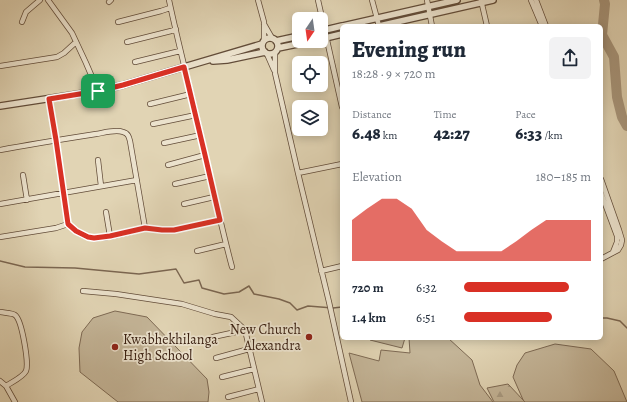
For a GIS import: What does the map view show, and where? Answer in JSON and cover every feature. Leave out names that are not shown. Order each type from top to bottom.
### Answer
[{"type":"street","points":[[22,22],[24,15],[28,10],[40,0]]},
{"type":"street","points":[[48,0],[68,26],[98,91]]},
{"type":"street","points":[[169,0],[214,197],[232,267]]},
{"type":"street","points":[[258,0],[264,22],[278,43],[275,73]]},
{"type":"street","points":[[318,0],[320,12]]},
{"type":"street","points":[[372,0],[378,24]]},
{"type":"street","points":[[427,0],[432,24]]},
{"type":"street","points":[[351,24],[457,0]]},
{"type":"street","points":[[388,24],[430,15],[482,1],[493,0]]},
{"type":"street","points":[[532,0],[541,24]]},
{"type":"street","points":[[536,0],[545,24]]},
{"type":"street","points":[[482,1],[487,24]]},
{"type":"street","points":[[118,22],[170,8]]},
{"type":"street","points":[[264,22],[262,48],[266,53],[275,73],[351,402]]},
{"type":"street","points":[[328,29],[340,26]]},
{"type":"street","points":[[127,42],[176,29]]},
{"type":"street","points":[[328,37],[340,34]]},
{"type":"street","points":[[0,106],[98,91],[205,62],[263,42],[268,38],[274,39],[292,37]]},
{"type":"street","points":[[0,66],[57,57],[76,42]]},
{"type":"street","points":[[205,62],[227,60],[266,53],[271,54],[292,47]]},
{"type":"street","points":[[327,48],[340,85]]},
{"type":"street","points":[[136,62],[180,51]]},
{"type":"street","points":[[150,104],[191,94]]},
{"type":"street","points":[[49,99],[68,224],[73,229],[88,237],[94,238],[145,228],[174,230],[220,220]]},
{"type":"street","points":[[153,124],[196,115]]},
{"type":"street","points":[[0,150],[111,132],[125,132],[129,136],[145,228]]},
{"type":"street","points":[[164,143],[201,135]]},
{"type":"street","points":[[168,165],[205,155]]},
{"type":"street","points":[[98,160],[101,186]]},
{"type":"street","points":[[298,173],[340,164]]},
{"type":"street","points":[[23,175],[27,200]]},
{"type":"street","points":[[175,184],[210,176]]},
{"type":"street","points":[[0,204],[137,180]]},
{"type":"street","points":[[603,185],[621,238],[620,248],[603,258]]},
{"type":"street","points":[[184,204],[214,197]]},
{"type":"street","points":[[603,204],[616,236],[617,242],[614,252]]},
{"type":"street","points":[[106,212],[110,236]]},
{"type":"street","points":[[0,237],[56,228],[68,224]]},
{"type":"street","points":[[197,251],[226,244]]},
{"type":"street","points":[[321,271],[340,266]]},
{"type":"street","points":[[82,291],[116,294],[182,304],[214,314],[231,317],[245,330],[262,402]]},
{"type":"street","points":[[0,312],[14,314],[18,318],[21,325],[26,360],[26,370],[24,373],[6,386]]},
{"type":"street","points":[[213,337],[245,330]]},
{"type":"street","points":[[216,358],[249,349]]},
{"type":"street","points":[[222,377],[254,369]]},
{"type":"street","points":[[0,381],[6,386],[15,402]]},
{"type":"street","points":[[228,397],[259,389]]},
{"type":"green space","name":"Kwabhekhilanga High School","points":[[115,311],[147,317],[207,379],[209,392],[208,402],[118,402],[80,372],[79,348],[82,332],[93,318]]},
{"type":"green space","points":[[370,340],[404,340],[402,348]]},
{"type":"green space","points":[[409,340],[450,340],[472,360],[480,385],[493,402],[362,402],[349,353],[379,361],[381,350],[410,353]]},
{"type":"green space","points":[[555,344],[591,349],[614,371],[627,402],[524,402],[513,377],[517,365],[525,353]]},
{"type":"green space","points":[[508,384],[525,402],[494,402],[487,388]]},
{"type":"waterway","points":[[603,25],[604,0]]},
{"type":"waterway","points":[[603,37],[614,57],[617,97],[622,117],[627,126]]},
{"type":"waterway","points":[[0,261],[25,267],[75,268],[139,274],[176,269],[184,283],[199,280],[202,288],[224,294],[239,292],[249,286],[254,294],[279,299],[290,303],[297,310],[308,306],[340,307]]},
{"type":"waterway","points":[[603,318],[620,321],[627,328]]},
{"type":"place","name":"New Church Alexandra","points":[[309,337]]},
{"type":"place","name":"Kwabhekhilanga High School","points":[[115,347]]},
{"type":"route","points":[[184,67],[220,220],[174,230],[145,228],[134,232],[94,238],[88,237],[71,228],[68,224],[49,99],[98,91],[184,67]]}]
